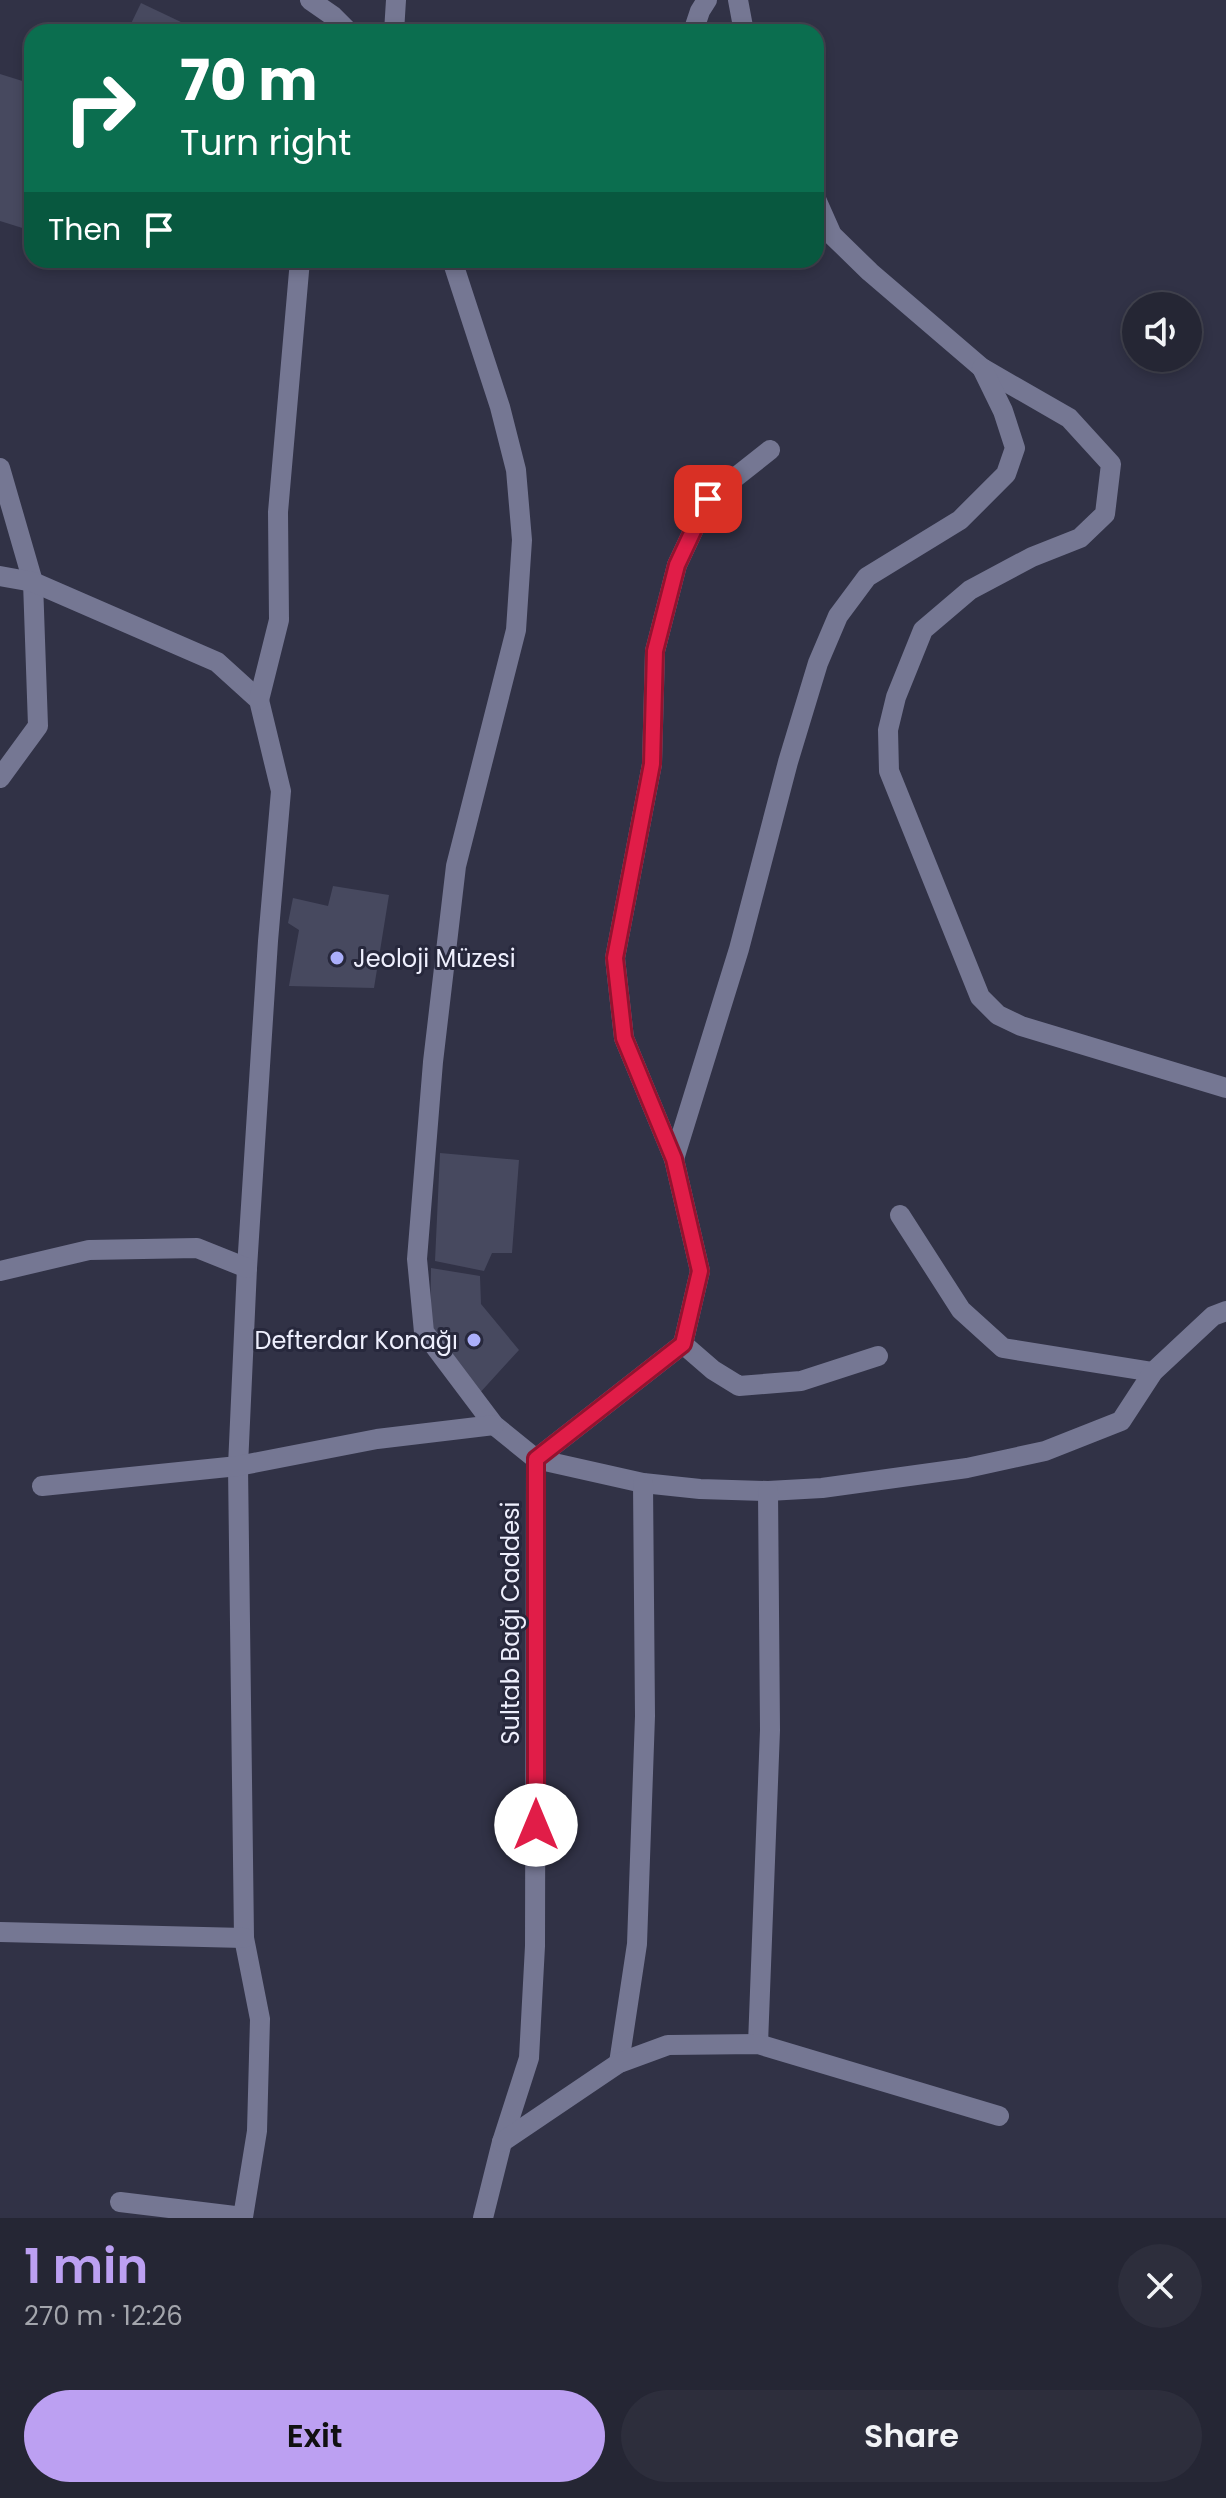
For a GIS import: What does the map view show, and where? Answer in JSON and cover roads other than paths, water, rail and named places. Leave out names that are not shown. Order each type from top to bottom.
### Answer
[{"type":"street","points":[[310,0],[332,24]]},
{"type":"street","points":[[394,24],[396,0]]},
{"type":"street","points":[[696,24],[707,0]]},
{"type":"street","points":[[738,0],[742,24]]},
{"type":"street","points":[[824,217],[832,235],[870,272],[982,368],[1069,418],[1111,464],[1105,514],[1080,538],[1032,557],[970,590],[923,630],[896,697],[888,730],[889,771],[980,997],[998,1015],[1021,1026],[1226,1088]]},
{"type":"street","points":[[120,2202],[243,2217],[257,2131],[260,2019],[244,1938],[238,1466],[247,1268],[281,791],[259,700],[279,620],[278,512],[299,268]]},
{"type":"street","points":[[455,268],[500,407],[516,470],[522,540],[516,630],[456,866],[433,1062],[417,1259],[424,1332],[494,1425],[536,1459],[643,1483],[768,1491],[822,1488],[967,1468],[1045,1451],[1121,1421],[1153,1372],[1213,1316],[1226,1311]]},
{"type":"street","points":[[674,1159],[739,949],[788,762],[818,663],[838,616],[867,577],[960,520],[1006,474],[1015,448],[1003,411],[982,368]]},
{"type":"street","points":[[536,1459],[683,1344],[700,1271],[674,1159],[624,1038],[615,958],[652,764],[655,651],[677,565],[708,499],[770,450]]},
{"type":"street","points":[[0,468],[33,582],[38,726],[0,778]]},
{"type":"street","points":[[0,576],[33,582],[217,662],[259,700]]},
{"type":"street","points":[[900,1215],[961,1310],[1003,1348],[1153,1372]]},
{"type":"street","points":[[0,1271],[89,1250],[197,1248],[247,1268]]},
{"type":"street","points":[[683,1344],[713,1370],[739,1386],[801,1381],[878,1356]]},
{"type":"street","points":[[42,1486],[238,1466],[377,1439],[494,1425]]},
{"type":"street","name":"Sultab Bağı Caddesi","points":[[483,2218],[502,2142],[529,2058],[535,1960],[536,1459]]},
{"type":"street","points":[[619,2063],[637,1944],[645,1716],[643,1483]]},
{"type":"street","points":[[758,2044],[770,1730],[768,1491]]},
{"type":"street","points":[[0,1932],[244,1938]]},
{"type":"street","points":[[502,2142],[619,2063],[668,2045],[758,2044],[999,2116]]},
{"type":"place","name":"Jeoloji Müzesi","points":[[337,958]]},
{"type":"place","name":"Defterdar Konağı","points":[[474,1340]]}]
